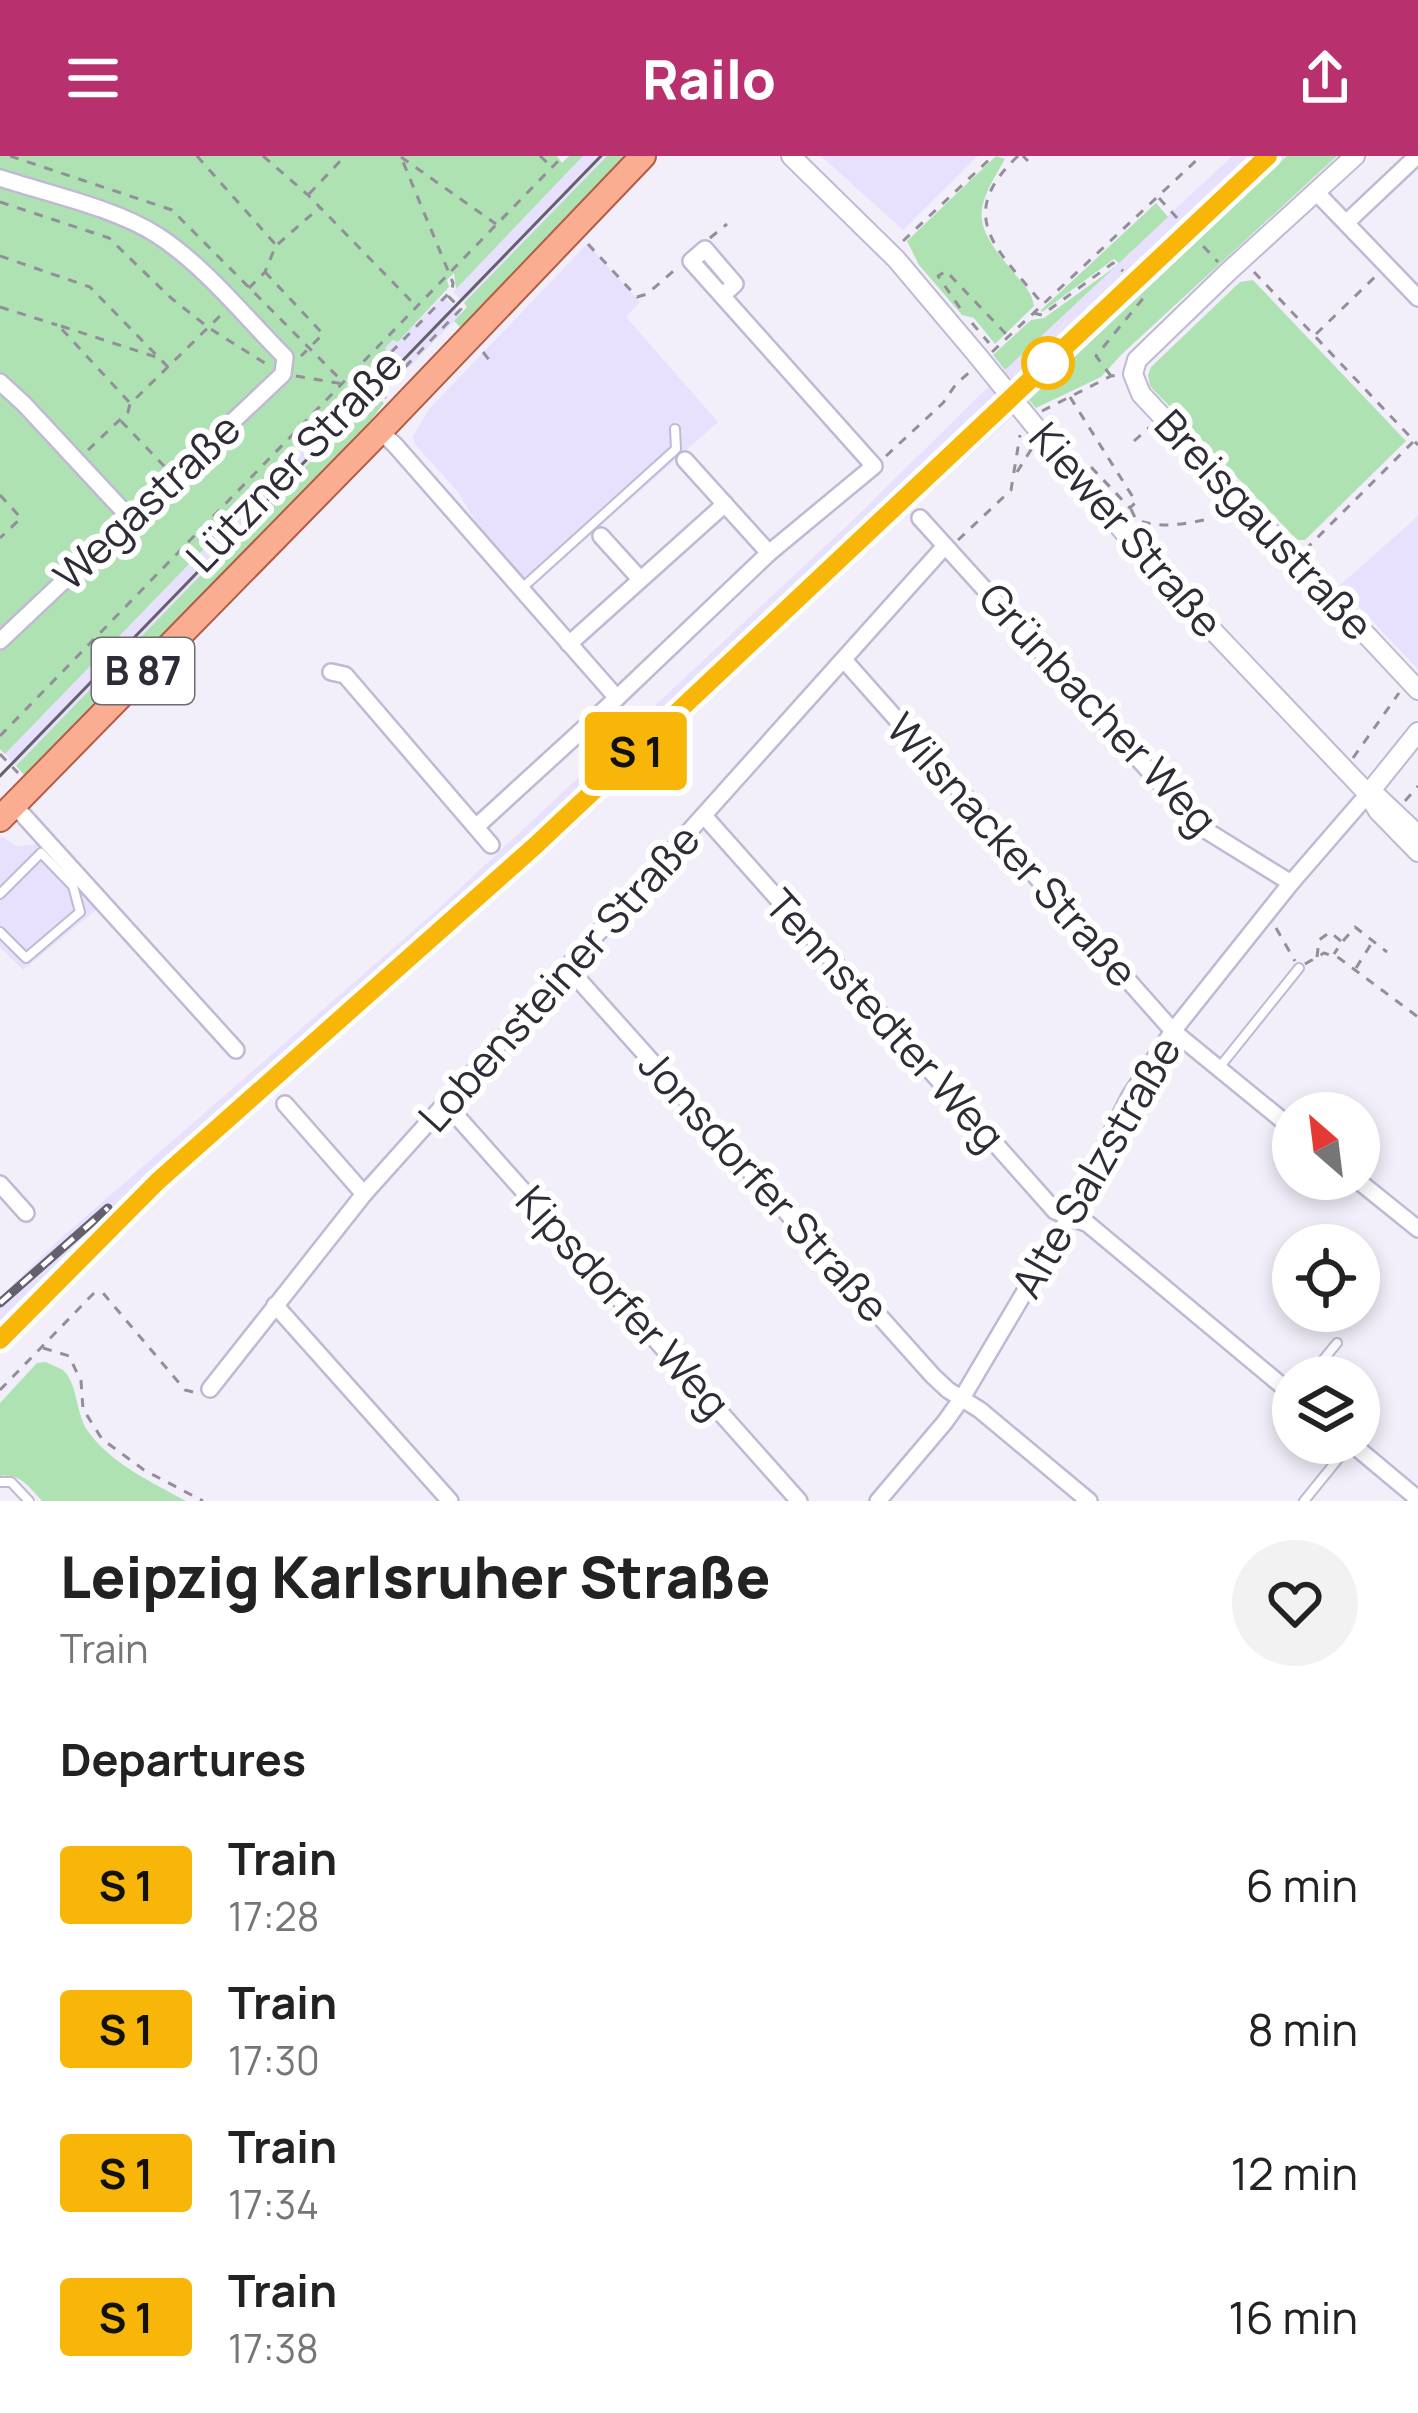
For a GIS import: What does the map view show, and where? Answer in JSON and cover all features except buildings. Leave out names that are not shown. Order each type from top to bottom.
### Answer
[{"type":"main road","name":"Lützner Straße","points":[[10,806],[380,431],[389,402],[643,156]]},
{"type":"street","name":"Kiewer Straße","points":[[791,156],[896,259],[983,355],[1033,431],[1418,852]]},
{"type":"street","name":"Breisgaustraße","points":[[1354,156],[1137,360],[1133,374],[1141,394],[1413,685]]},
{"type":"street","points":[[1346,223],[1417,156]]},
{"type":"street","points":[[0,178],[128,220],[159,236],[232,304],[284,366]]},
{"type":"street","points":[[1316,192],[1418,298]]},
{"type":"street","points":[[477,826],[769,554],[874,466],[722,296],[691,261],[705,250],[735,284],[722,296]]},
{"type":"street","name":"Wegastraße","points":[[0,641],[284,366]]},
{"type":"street","points":[[0,382],[130,518]]},
{"type":"street","points":[[380,431],[617,698]]},
{"type":"street","points":[[686,460],[769,554]]},
{"type":"street","points":[[569,644],[725,504]]},
{"type":"street","name":"Grünbacher Weg","points":[[920,518],[1199,826],[1291,883]]},
{"type":"street","points":[[601,536],[640,579]]},
{"type":"street","name":"Lobensteiner Straße","points":[[210,1389],[364,1194],[947,548]]},
{"type":"street","name":"Wilsnacker Straße","points":[[844,660],[1173,1031],[1272,1112]]},
{"type":"street","points":[[331,672],[345,675],[491,845]]},
{"type":"street","name":"Alte Salzstraße","points":[[878,1501],[962,1398],[1070,1217],[1130,1096],[1173,1031],[1418,732]]},
{"type":"street","name":"Kiewer Straße","points":[[1368,794],[1377,796],[1418,835]]},
{"type":"street","points":[[10,806],[236,1050]]},
{"type":"street","name":"Tennstedter Weg","points":[[705,817],[1055,1211],[1088,1224],[1272,1377]]},
{"type":"street","name":"Jonsdorfer Straße","points":[[569,968],[933,1376],[1089,1501]]},
{"type":"street","points":[[285,1104],[364,1194]]},
{"type":"street","name":"Kipsdorfer Weg","points":[[446,1104],[800,1501]]},
{"type":"street","points":[[0,1184],[26,1213]]},
{"type":"street","points":[[1380,1198],[1418,1227]]},
{"type":"street","points":[[275,1305],[450,1501]]},
{"type":"street","points":[[1376,1464],[1418,1499]]},
{"type":"lane","points":[[520,590],[676,449],[675,429]]},
{"type":"lane","points":[[0,894],[46,849],[73,886],[80,912],[26,958],[0,932]]},
{"type":"lane","points":[[1218,1069],[1299,968]]},
{"type":"lane","points":[[1326,1356],[1337,1343]]},
{"type":"lane","points":[[1304,1501],[1334,1464]]},
{"type":"lane","points":[[0,1482],[11,1482],[29,1501]]},
{"type":"path","points":[[197,156],[276,245]]},
{"type":"path","points":[[263,156],[418,307]]},
{"type":"path","points":[[308,195],[345,156]]},
{"type":"path","points":[[540,156],[552,167]]},
{"type":"path","points":[[0,736],[563,156]]},
{"type":"path","points":[[901,242],[993,156]]},
{"type":"path","points":[[874,466],[943,403],[983,355],[1201,156]]},
{"type":"path","points":[[400,157],[498,226]]},
{"type":"path","points":[[400,157],[449,273]]},
{"type":"path","points":[[1023,158],[989,192],[985,221],[999,250],[1042,303]]},
{"type":"path","points":[[1157,196],[1178,219]]},
{"type":"path","points":[[76,461],[266,272],[276,245],[320,207]]},
{"type":"path","points":[[705,250],[706,242],[727,224]]},
{"type":"path","points":[[1191,233],[1207,250]]},
{"type":"path","points":[[587,242],[637,297],[647,294],[683,262],[691,261]]},
{"type":"path","points":[[0,256],[90,287],[168,367]]},
{"type":"path","points":[[1241,260],[1416,443],[1295,560]]},
{"type":"path","points":[[1033,313],[1042,315],[1113,263],[1123,271]]},
{"type":"path","points":[[1315,335],[1386,265]]},
{"type":"path","points":[[964,315],[938,276],[946,271],[1008,336]]},
{"type":"path","points":[[266,272],[323,334],[284,366]]},
{"type":"path","points":[[1112,376],[1096,356],[1145,296],[1136,285]]},
{"type":"path","points":[[366,379],[389,402],[461,309],[447,295]]},
{"type":"path","points":[[0,307],[159,358]]},
{"type":"path","points":[[58,325],[130,404]]},
{"type":"path","points":[[978,330],[983,355]]},
{"type":"path","points":[[482,350],[494,366]]},
{"type":"path","points":[[947,548],[1007,496],[1033,431],[1070,397],[1123,374]]},
{"type":"path","points":[[1070,397],[1136,502],[1130,508]]},
{"type":"path","points":[[1134,441],[1162,416]]},
{"type":"path","points":[[120,419],[174,476]]},
{"type":"path","points":[[1015,472],[1021,468],[1033,431]]},
{"type":"path","points":[[1089,465],[1136,520],[1154,526],[1209,519]]},
{"type":"path","points":[[0,495],[22,518],[0,538]]},
{"type":"path","points":[[1345,770],[1413,685]]},
{"type":"path","points":[[0,754],[10,806]]},
{"type":"path","points":[[1396,812],[1418,786]]},
{"type":"path","points":[[1268,914],[1299,968],[1324,953],[1333,956],[1418,1017]]},
{"type":"path","points":[[1333,956],[1355,927],[1387,952]]},
{"type":"path","points":[[1317,957],[1318,940],[1330,932],[1342,942]]},
{"type":"path","points":[[1355,970],[1373,941]]},
{"type":"path","points":[[0,1390],[93,1294],[103,1293],[185,1390],[198,1394],[210,1389]]},
{"type":"path","points":[[41,1348],[69,1356],[81,1381],[83,1409],[102,1439],[144,1470],[203,1501]]},
{"type":"shaded area","points":[[583,156],[607,156],[464,303],[453,292]]},
{"type":"shaded area","points":[[821,156],[978,156],[903,230]]},
{"type":"shaded area","points":[[1232,156],[1287,156],[531,862],[138,1214],[0,1352],[0,1297],[60,1239],[438,909]]},
{"type":"shaded area","points":[[587,244],[640,302],[626,317],[718,422],[532,587],[482,532],[458,492],[414,443],[413,436],[429,409]]},
{"type":"shaded area","points":[[443,296],[461,314],[385,392],[367,374],[388,353],[385,349],[394,339],[398,342]]},
{"type":"shaded area","points":[[364,385],[375,395],[16,766],[5,754]]},
{"type":"shaded area","points":[[1418,516],[1418,669],[1339,586]]},
{"type":"shaded area","points":[[0,835],[16,846],[39,844],[97,909],[23,970],[0,947]]},
{"type":"green space","points":[[0,156],[557,156],[562,163],[569,156],[583,156],[456,289],[454,273],[447,280],[449,287],[398,342],[393,340],[385,348],[388,352],[362,379],[354,378],[346,386],[361,387],[5,754],[0,749]]},
{"type":"green space","points":[[607,156],[625,156],[460,327],[454,321],[467,307],[464,303]]},
{"type":"green space","points":[[996,156],[1005,159],[983,206],[984,229],[1027,288],[1034,306],[995,344],[974,318],[962,315],[919,265],[907,241]]},
{"type":"green space","points":[[1287,156],[1337,156],[1101,377],[1036,408],[1029,400]]},
{"type":"green space","points":[[1156,203],[1168,217],[1119,263],[1114,259],[1042,312],[1041,310]]},
{"type":"green space","points":[[1115,267],[1005,370],[993,355],[1031,320],[1044,318]]},
{"type":"green space","points":[[1253,280],[1406,441],[1305,540],[1297,540],[1150,386],[1151,367],[1240,282]]},
{"type":"green space","points":[[375,395],[384,403],[356,440],[27,778],[16,766]]},
{"type":"green space","points":[[46,1362],[68,1375],[83,1423],[97,1442],[133,1471],[186,1501],[42,1501],[19,1479],[0,1476],[0,1403],[37,1363]]},
{"type":"tram line","points":[[0,776],[601,156]]},
{"type":"railway","points":[[1021,389],[1268,156]]},
{"type":"railway","points":[[0,1340],[158,1181],[535,845],[1003,405]]},
{"type":"railway","points":[[0,1303],[108,1208]]},
{"type":"train","points":[[0,1340],[158,1181],[536,845],[1268,156]]}]
